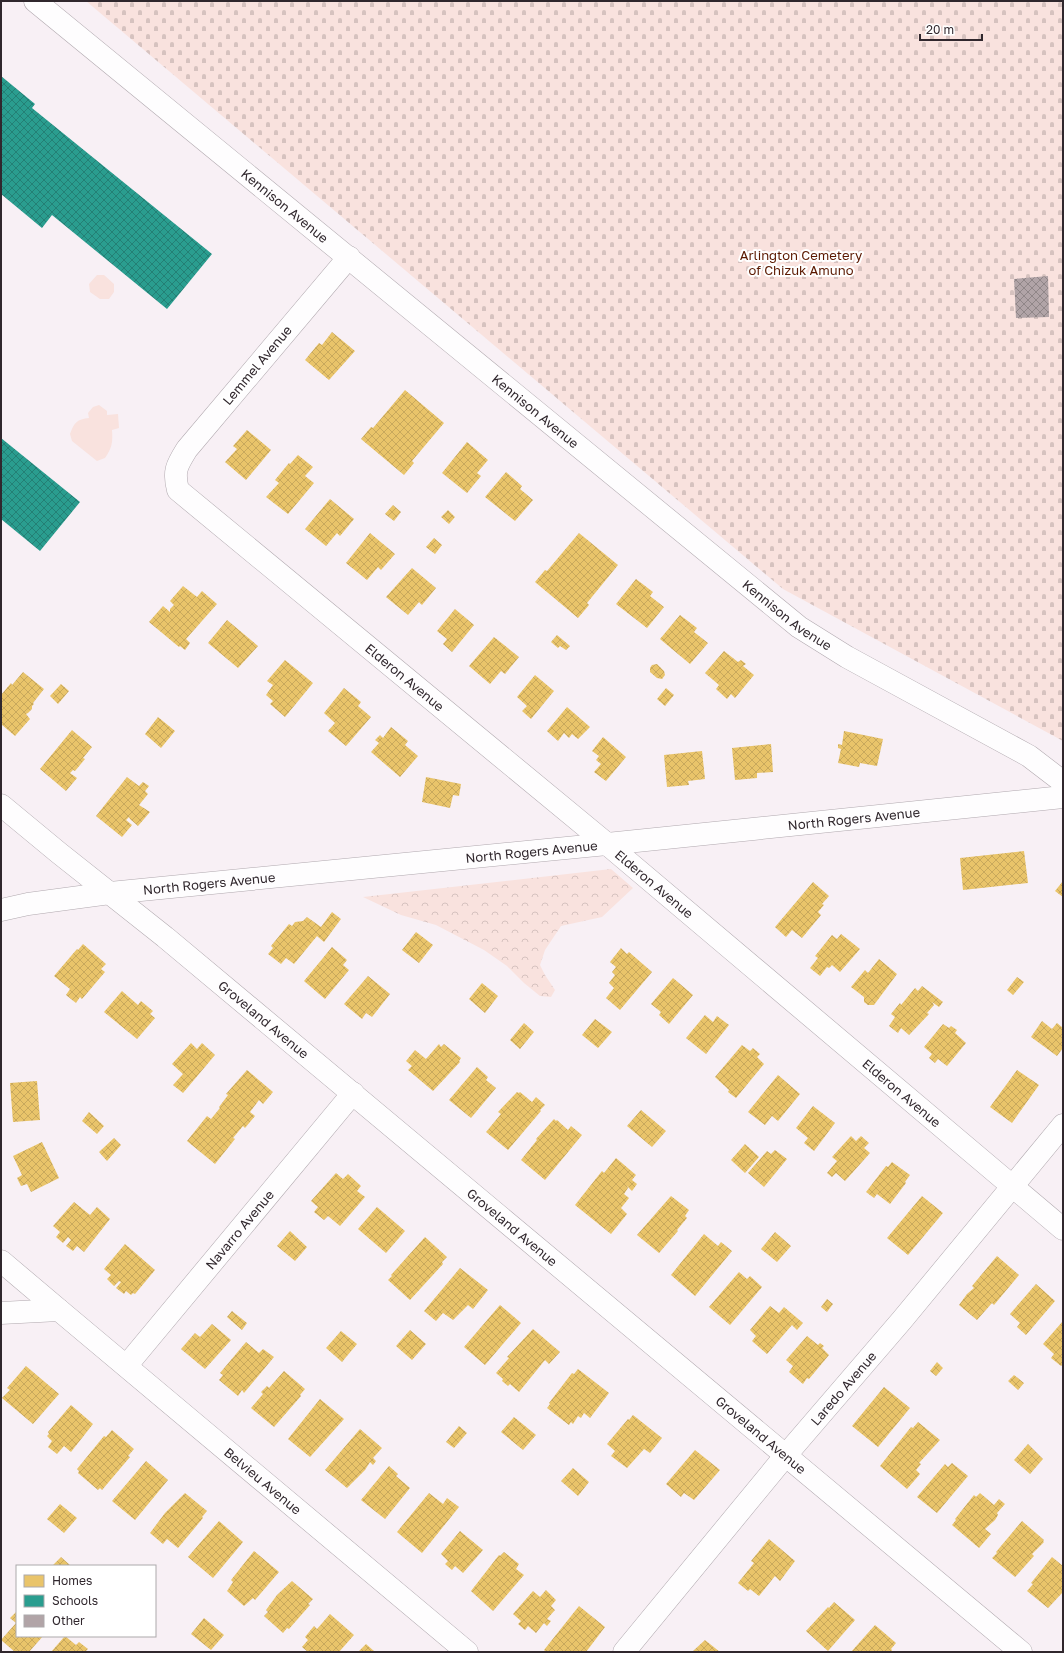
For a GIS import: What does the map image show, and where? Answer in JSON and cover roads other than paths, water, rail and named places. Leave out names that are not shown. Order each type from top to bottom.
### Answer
[{"type":"street","name":"Kennison Avenue","points":[[35,1],[799,626],[847,657],[1029,756],[1063,782]]},
{"type":"street","name":"Lemmel Avenue","points":[[175,478],[179,463],[187,449],[348,257]]},
{"type":"street","name":"Elderon Avenue","points":[[175,478],[178,490],[190,501],[607,844],[1063,1230]]},
{"type":"street","name":"North Rogers Avenue","points":[[1,910],[28,904],[110,893],[1063,797]]},
{"type":"street","name":"Groveland Avenue","points":[[1,804],[165,937],[353,1093],[1021,1652]]},
{"type":"street","name":"Navarro Avenue","points":[[127,1365],[353,1093]]},
{"type":"street","name":"Laredo Avenue","points":[[624,1652],[786,1455],[897,1325],[1063,1125]]},
{"type":"street","name":"Belvieu Avenue","points":[[1,1261],[127,1365],[467,1652]]},
{"type":"street","points":[[1,1313],[59,1310]]},
{"type":"park label","name":"Arlington Cemetery of Chizuk Amuno","points":[[801,262]]}]
